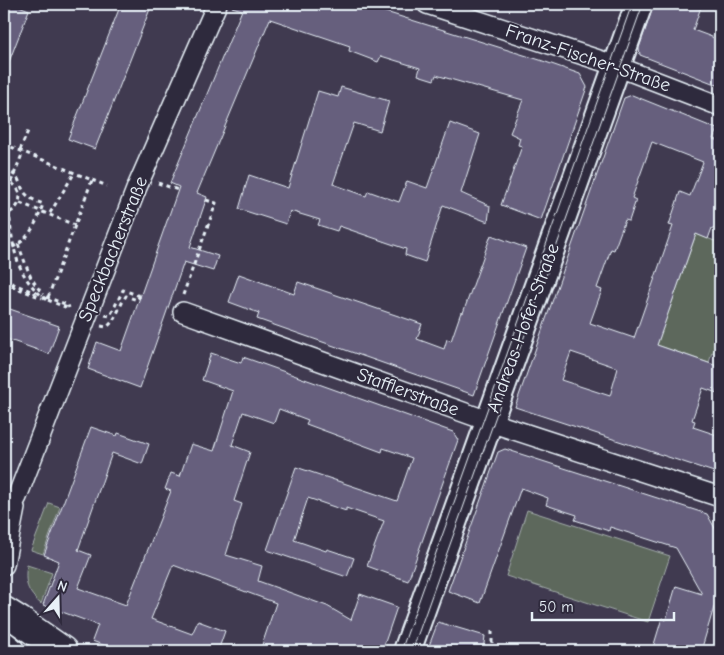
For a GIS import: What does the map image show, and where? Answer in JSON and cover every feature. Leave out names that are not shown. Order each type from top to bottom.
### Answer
[{"type":"main road","points":[[4,611],[63,651]]},
{"type":"main road","points":[[4,646],[10,651]]},
{"type":"street","name":"Speckbacherstraße","points":[[4,521],[17,497],[137,187],[217,4]]},
{"type":"street","name":"Franz-Fischer-Straße","points":[[427,4],[616,66],[720,106]]},
{"type":"street","name":"Andreas-Hofer-Straße","points":[[407,651],[639,4]]},
{"type":"street","name":"Stafflerstraße","points":[[183,312],[490,421],[720,496]]},
{"type":"street","name":"Speckbacherstraße","points":[[4,565],[17,497]]},
{"type":"path","points":[[11,182],[28,131]]},
{"type":"path","points":[[4,144],[107,186]]},
{"type":"path","points":[[4,172],[18,177],[26,195],[43,204],[34,227],[13,248],[4,249]]},
{"type":"path","points":[[50,214],[75,172]]},
{"type":"path","points":[[47,300],[92,180]]},
{"type":"path","points":[[4,181],[11,182],[18,188],[20,193],[20,203],[14,211],[4,214]]},
{"type":"path","points":[[185,289],[216,203],[206,200]]},
{"type":"path","points":[[20,203],[75,224]]},
{"type":"path","points":[[9,213],[13,248],[22,272],[29,284],[47,300]]},
{"type":"path","points":[[18,244],[31,278],[47,300]]},
{"type":"path","points":[[4,283],[70,308],[110,316],[123,290],[140,296]]},
{"type":"path","points":[[492,631],[492,651]]},
{"type":"green space","points":[[696,234],[720,243],[720,355],[712,352],[709,363],[657,345]]},
{"type":"green space","points":[[49,503],[60,507],[43,554],[31,550]]},
{"type":"green space","points":[[527,510],[670,556],[648,622],[506,576]]},
{"type":"green space","points":[[27,565],[52,573],[41,604],[32,595],[26,582]]},
{"type":"building","points":[[4,4],[14,4],[29,10],[5,72]]},
{"type":"building","points":[[121,4],[152,4],[95,149],[68,139]]},
{"type":"building","points":[[233,4],[360,4],[580,74],[587,87],[541,220],[501,205],[522,146],[518,145],[520,138],[510,133],[523,100],[436,75],[434,80],[418,75],[420,68],[381,56],[378,62],[349,51],[350,46],[270,19],[197,193],[207,197],[190,247],[218,256],[213,271],[184,262],[140,388],[88,369],[97,342],[121,351],[179,187],[170,183],[242,10],[232,7]]},
{"type":"building","points":[[654,4],[702,4],[693,30],[720,40],[720,86],[640,55],[639,48]]},
{"type":"building","points":[[341,87],[389,101],[380,131],[354,123],[333,184],[366,196],[368,191],[399,202],[407,181],[427,188],[450,123],[480,134],[461,193],[490,206],[488,222],[443,205],[425,262],[405,255],[406,249],[339,226],[337,231],[318,225],[320,220],[290,211],[286,224],[239,209],[249,175],[288,188],[318,91],[338,97]]},
{"type":"building","points":[[632,95],[717,129],[713,139],[720,141],[720,231],[712,228],[708,239],[696,234],[657,345],[720,367],[720,384],[717,393],[703,388],[692,420],[695,421],[693,427],[720,436],[720,474],[515,407],[624,98]],"holes":[[[652,142],[703,162],[690,196],[680,192],[669,225],[673,226],[634,338],[590,323],[602,290],[597,288],[611,249],[614,250],[625,220],[629,221],[636,200],[632,198]],[[571,352],[618,368],[610,396],[561,380]]]},
{"type":"building","points":[[491,235],[526,248],[474,395],[257,319],[259,313],[229,302],[239,274],[294,294],[298,282],[422,324],[417,339],[444,349],[447,339],[451,341],[461,312],[463,313]]},
{"type":"building","points":[[4,307],[59,326],[49,354],[4,338]]},
{"type":"building","points":[[211,353],[241,363],[243,357],[453,432],[458,440],[408,581],[367,566],[384,521],[308,498],[294,540],[354,558],[347,577],[267,550],[296,467],[397,501],[412,458],[383,448],[382,452],[306,424],[308,420],[279,409],[274,423],[243,412],[232,445],[250,452],[234,501],[242,504],[226,555],[262,566],[258,581],[327,606],[351,620],[360,594],[397,607],[382,651],[260,651],[276,603],[173,565],[151,619],[192,634],[198,621],[225,631],[218,651],[120,651],[92,641],[98,625],[43,605],[59,561],[44,555],[91,427],[117,436],[118,433],[149,444],[142,464],[112,453],[78,550],[91,555],[78,588],[126,605],[171,491],[165,489],[171,473],[180,476],[191,444],[214,451],[233,391],[202,380]]},
{"type":"building","points":[[505,449],[707,514],[720,537],[720,587],[701,651],[652,651],[662,618],[666,620],[676,586],[702,594],[676,548],[610,527],[609,531],[575,520],[577,515],[546,505],[548,498],[521,488],[480,603],[448,591],[498,452]]},
{"type":"building","points":[[438,622],[485,636],[483,651],[427,651]]},
{"type":"tram line","points":[[401,651],[632,4]]},
{"type":"tram line","points":[[412,651],[643,4]]}]
